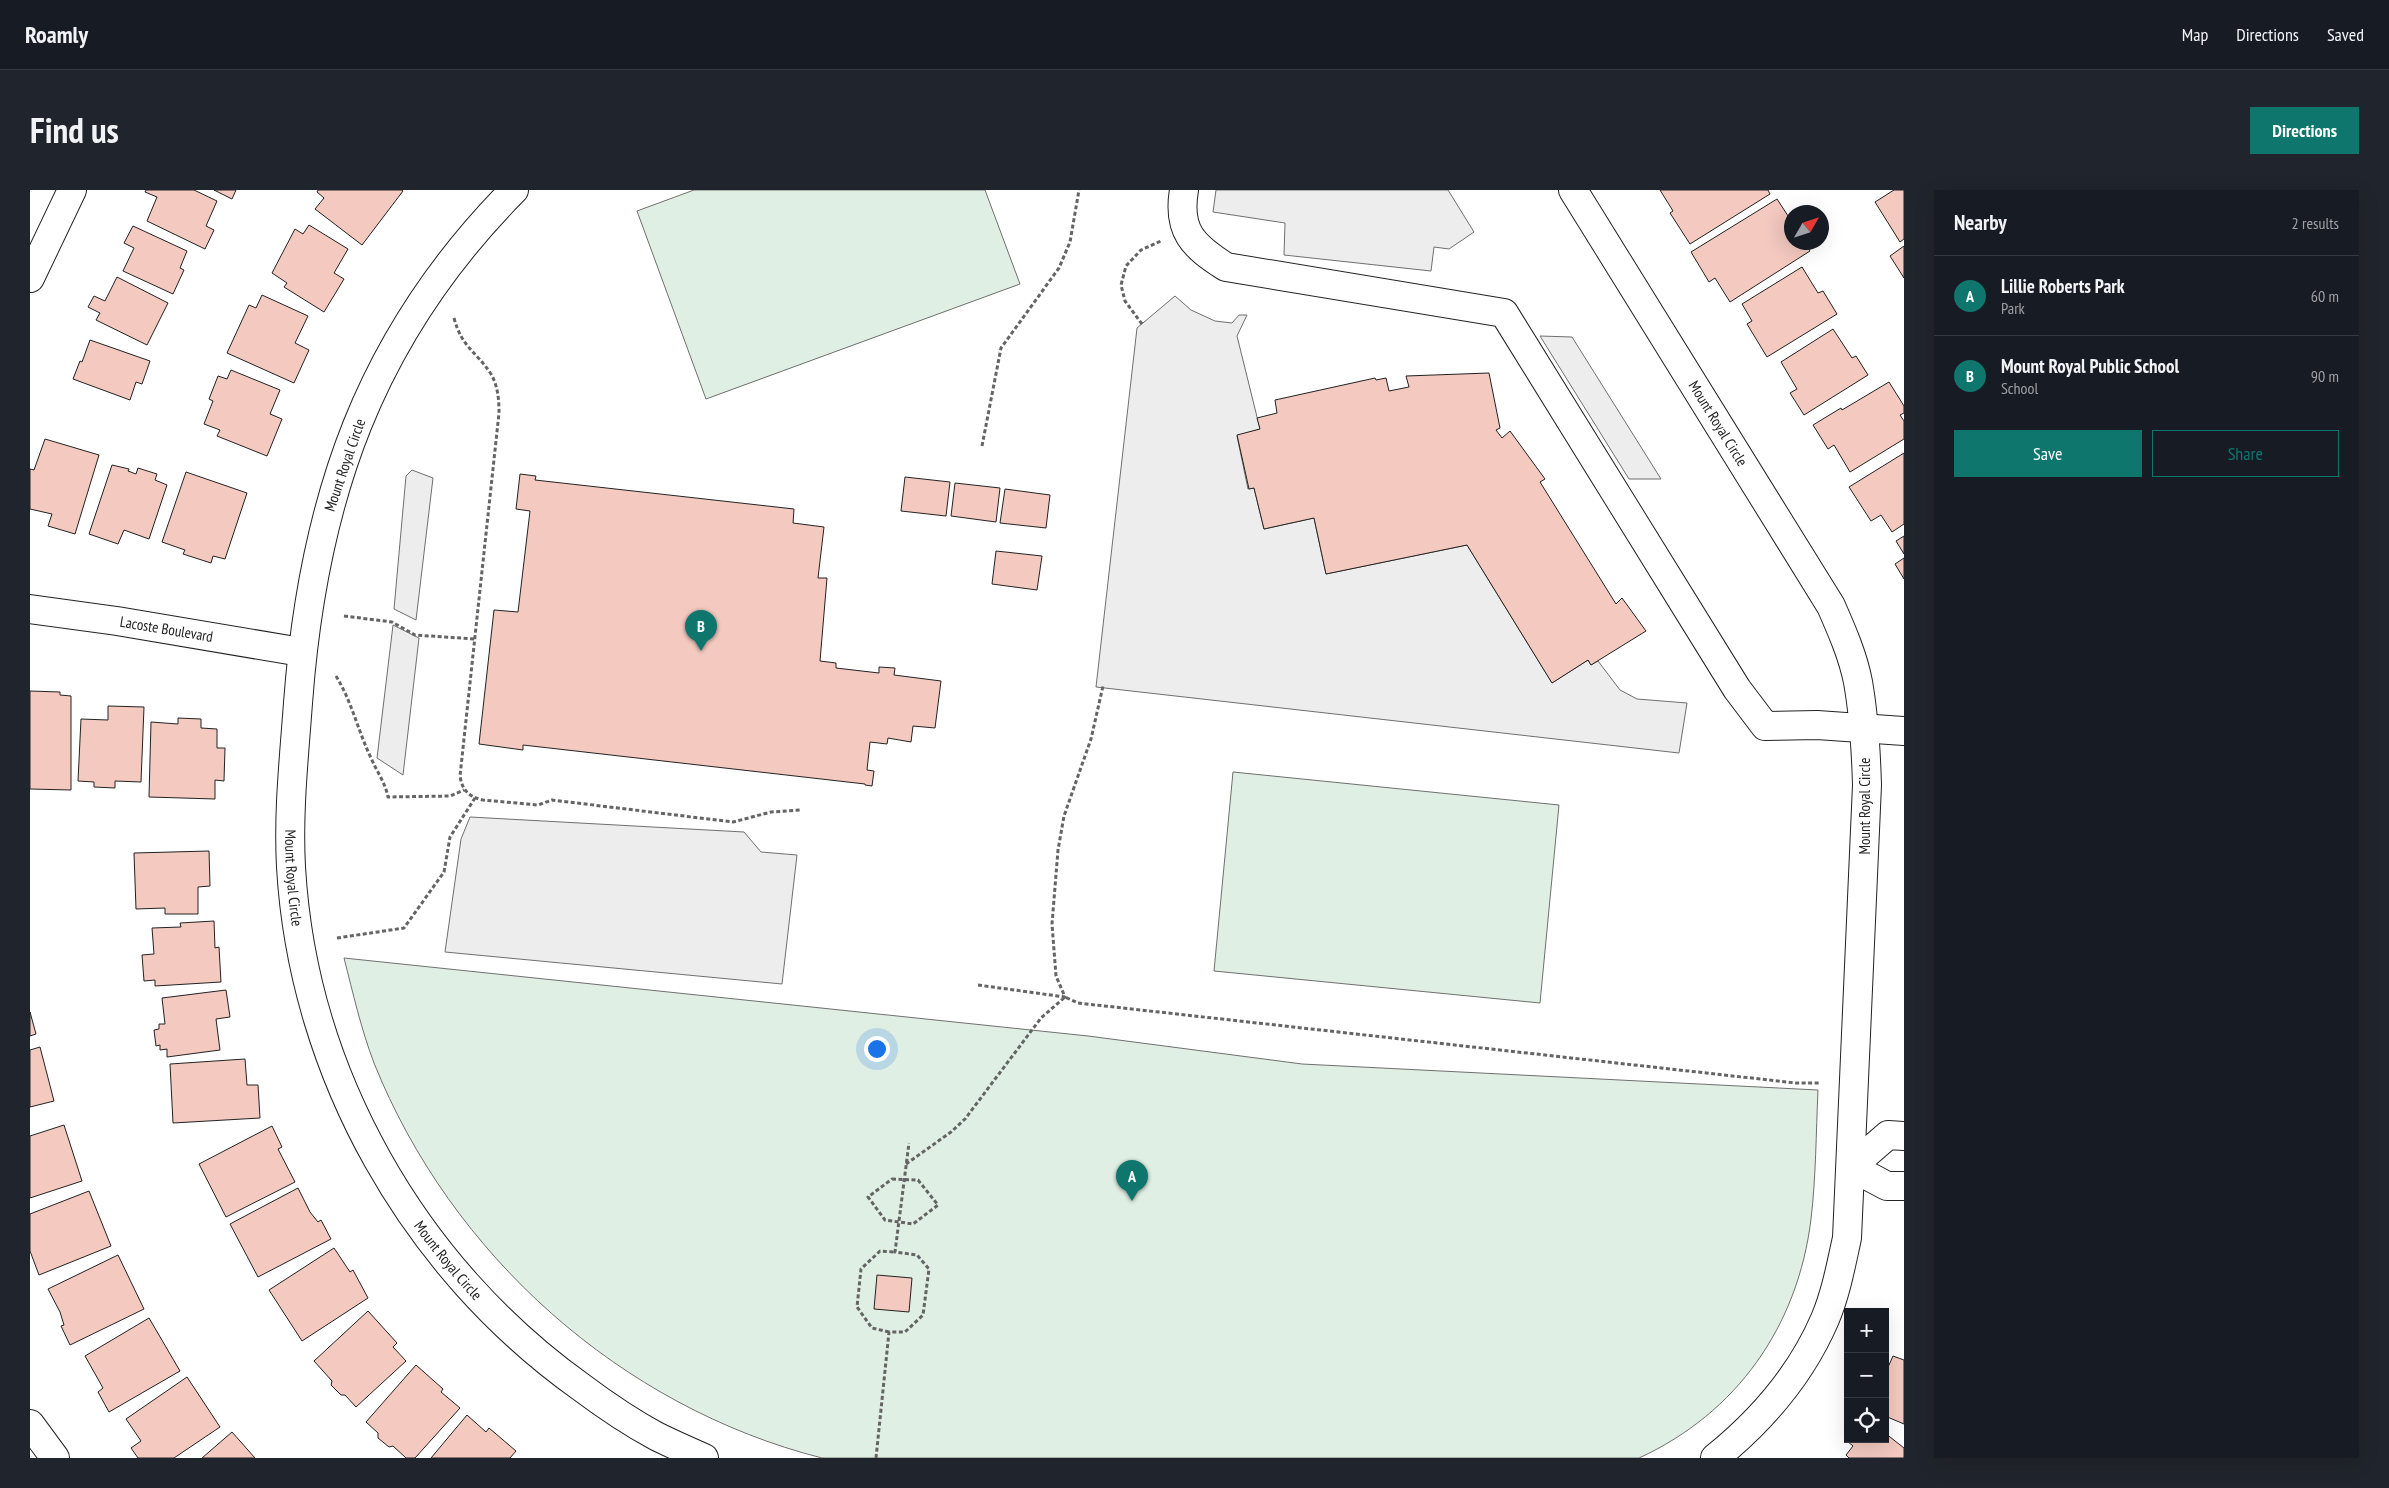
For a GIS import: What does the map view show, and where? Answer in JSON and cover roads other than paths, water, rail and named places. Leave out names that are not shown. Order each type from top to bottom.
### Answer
[{"type":"street","points":[[30,278],[72,190]]},
{"type":"street","name":"Mount Royal Circle","points":[[514,190],[445,268],[402,333],[371,389],[337,477],[315,563],[301,652],[290,790],[291,868],[298,929],[319,1020],[340,1083],[371,1149],[401,1201],[432,1244],[501,1321],[556,1369],[609,1407],[656,1436],[704,1458]]},
{"type":"street","points":[[1184,190],[1184,225],[1186,229],[1201,251],[1226,267],[1504,312],[1737,689],[1765,726],[1817,725],[1864,730],[1904,731]]},
{"type":"street","name":"Mount Royal Circle","points":[[1573,190],[1824,593],[1851,656],[1858,682],[1864,730],[1867,786],[1847,1238],[1837,1283],[1825,1318],[1789,1381],[1762,1417],[1714,1458]]},
{"type":"street","name":"Lacoste Boulevard","points":[[30,609],[117,621],[301,652]]},
{"type":"street","points":[[1904,1136],[1888,1135],[1851,1167],[1887,1186],[1904,1186]]},
{"type":"street","points":[[30,1424],[55,1458]]},
{"type":"place","name":"Mount Royal Public School","points":[[701,651]]},
{"type":"place","name":"Lillie Roberts Park","points":[[1132,1201]]}]
